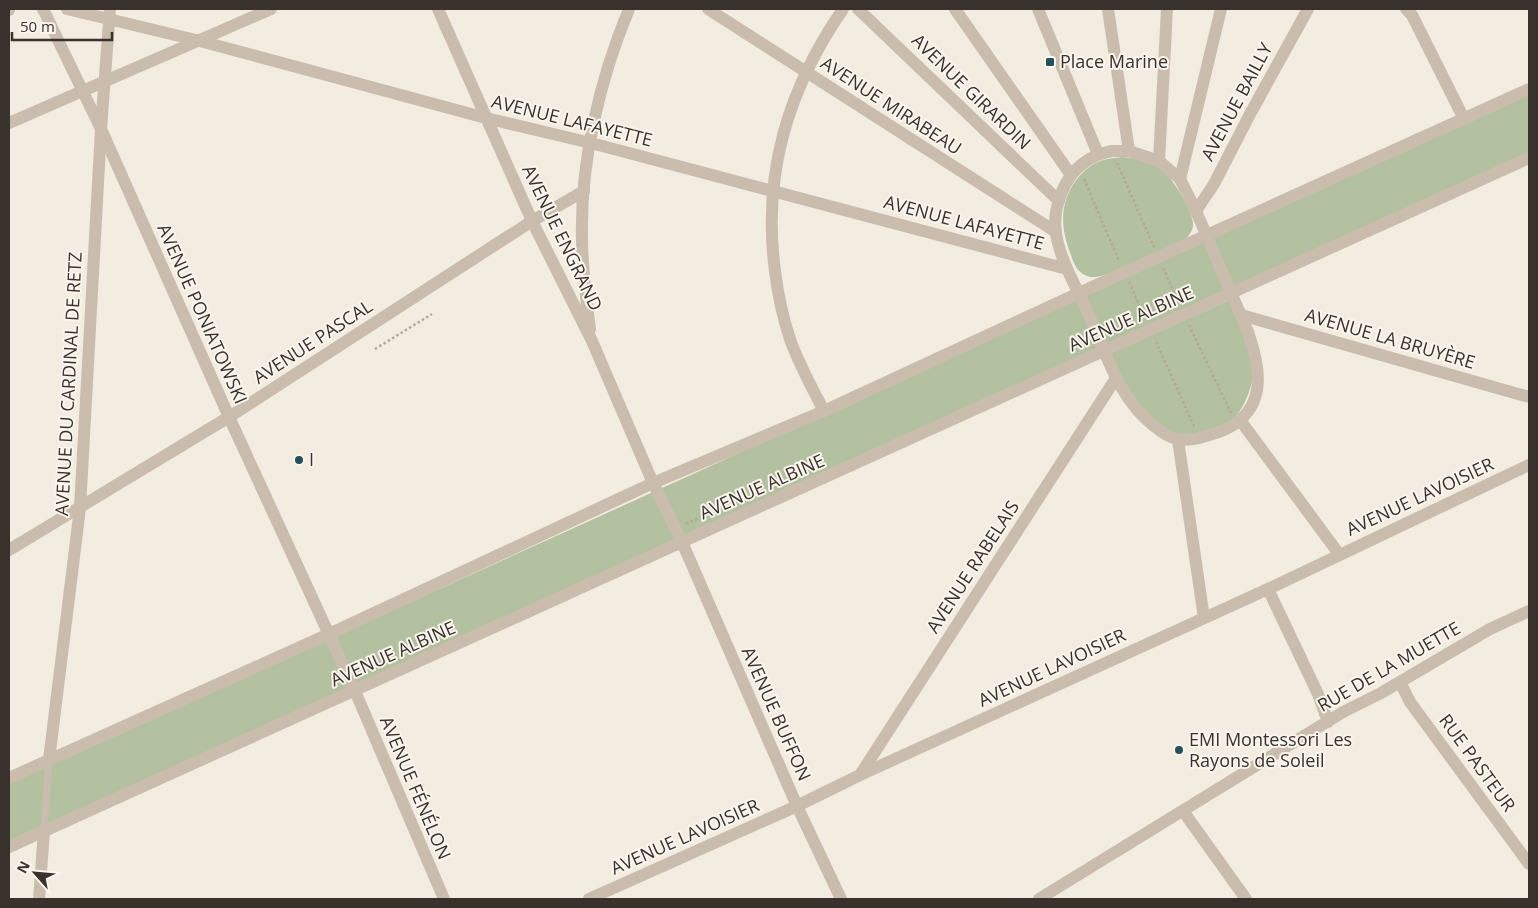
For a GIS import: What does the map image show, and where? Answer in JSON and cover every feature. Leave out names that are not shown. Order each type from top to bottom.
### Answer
[{"type":"street","name":"AVENUE PONIATOWSKI","points":[[43,9],[101,129],[229,417],[355,691]]},
{"type":"street","name":"AVENUE LAFAYETTE","points":[[67,9],[110,13],[200,41],[486,118],[590,143],[1067,269]]},
{"type":"street","points":[[9,123],[105,83],[271,9]]},
{"type":"street","name":"AVENUE ENGRAND","points":[[438,9],[532,221],[592,342],[653,483]]},
{"type":"street","points":[[592,342],[584,281],[582,237],[584,191],[590,143],[598,104],[612,56],[629,9]]},
{"type":"street","name":"AVENUE MIRABEAU","points":[[708,9],[1056,232]]},
{"type":"street","points":[[824,411],[807,380],[791,340],[778,295],[772,243],[772,191],[778,153],[788,119],[807,72],[826,34],[844,9]]},
{"type":"street","name":"AVENUE GIRARDIN","points":[[858,9],[1059,200]]},
{"type":"street","points":[[955,9],[1076,174]]},
{"type":"street","points":[[1038,9],[1098,154]]},
{"type":"street","points":[[1108,9],[1129,151]]},
{"type":"street","points":[[1159,161],[1167,9]]},
{"type":"street","points":[[1180,179],[1221,9]]},
{"type":"street","name":"AVENUE BAILLY","points":[[1196,211],[1214,184],[1308,9]]},
{"type":"street","points":[[1406,9],[1412,15],[1464,119]]},
{"type":"street","name":"AVENUE DU CARDINAL DE RETZ","points":[[49,760],[80,508],[101,129],[110,13]]},
{"type":"street","points":[[10,775],[49,760],[329,634],[653,483],[824,411],[1124,272],[1529,89]]},
{"type":"street","points":[[1112,151],[1129,151],[1159,161],[1180,179],[1196,211],[1254,351],[1258,374],[1257,394],[1249,410],[1238,422],[1226,430],[1200,438],[1178,440],[1162,433],[1138,413],[1116,378],[1067,269],[1056,232],[1056,215],[1059,200],[1076,174],[1083,163],[1098,154],[1112,151]]},
{"type":"street","name":"AVENUE ALBINE","points":[[9,847],[1529,158]]},
{"type":"street","name":"AVENUE PASCAL","points":[[9,550],[229,417],[532,221],[584,191]]},
{"type":"street","name":"AVENUE LA BRUYÈRE","points":[[1240,315],[1529,397]]},
{"type":"street","name":"AVENUE RABELAIS","points":[[860,775],[1116,378]]},
{"type":"street","points":[[1238,422],[1339,554]]},
{"type":"street","points":[[1178,440],[1204,618]]},
{"type":"street","name":"AVENUE LAVOISIER","points":[[589,899],[797,806],[1529,465]]},
{"type":"street","name":"AVENUE BUFFON","points":[[653,483],[682,542],[797,806],[841,899]]},
{"type":"street","points":[[1268,588],[1318,694],[1328,722]]},
{"type":"street","name":"RUE DE LA MUETTE","points":[[1039,899],[1328,722],[1490,629],[1529,611]]},
{"type":"street","name":"RUE PASTEUR","points":[[1400,682],[1410,702],[1529,864]]},
{"type":"street","name":"AVENUE FÉNÉLON","points":[[355,691],[444,899]]},
{"type":"street","points":[[1183,811],[1246,899]]},
{"type":"street","points":[[39,899],[44,831]]},
{"type":"lane","points":[[44,831],[49,760]]},
{"type":"path","points":[[1115,158],[1184,315],[1238,422]]},
{"type":"path","points":[[1076,174],[1124,272],[1200,438]]},
{"type":"path","points":[[375,349],[432,314]]},
{"type":"green space","points":[[1529,95],[1529,153],[9,841],[9,784]]},
{"type":"green space","points":[[1122,157],[1148,162],[1166,174],[1186,202],[1192,217],[1193,228],[1185,240],[1137,263],[1109,274],[1090,277],[1082,274],[1077,269],[1068,246],[1063,218],[1066,200],[1074,183],[1090,167],[1102,161]]},
{"type":"green space","points":[[1230,300],[1251,355],[1253,378],[1247,398],[1239,412],[1229,422],[1191,435],[1173,432],[1154,420],[1138,404],[1111,353]]},
{"type":"place","name":"Place Marine","points":[[1050,62]]},
{"type":"place","name":"I","points":[[299,460]]},
{"type":"place","name":"EMI Montessori Les Rayons de Soleil","points":[[1179,750]]}]
